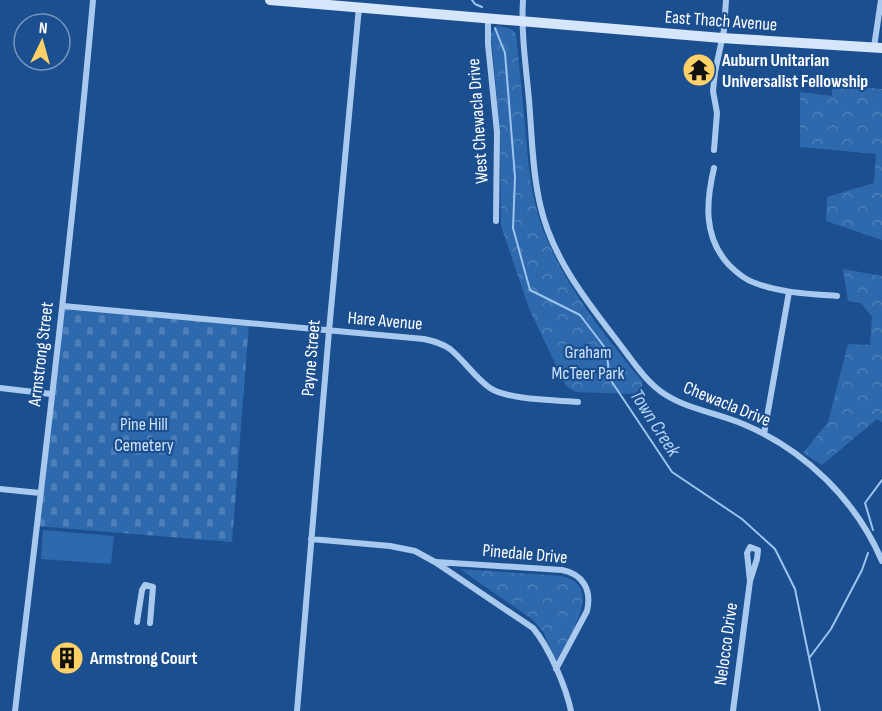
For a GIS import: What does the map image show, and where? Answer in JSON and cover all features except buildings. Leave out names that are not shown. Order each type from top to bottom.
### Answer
[{"type":"street","name":"Armstrong Street","points":[[15,711],[63,306],[93,0]]},
{"type":"street","name":"East Thach Avenue","points":[[270,0],[722,38],[878,47]]},
{"type":"street","name":"Chewacla Drive","points":[[523,0],[522,21],[534,167],[540,204],[547,227],[564,265],[585,299],[638,368],[666,395],[764,434],[810,465],[849,505],[866,528],[882,561]]},
{"type":"street","points":[[714,150],[717,113],[713,92],[726,0]]},
{"type":"street","points":[[878,47],[881,0]]},
{"type":"street","name":"Payne Street","points":[[297,711],[328,331],[359,8]]},
{"type":"street","name":"West Chewacla Drive","points":[[488,19],[498,158],[496,221]]},
{"type":"street","points":[[714,168],[709,189],[708,221],[713,241],[722,258],[735,272],[752,282],[789,292],[837,296]]},
{"type":"street","points":[[764,434],[789,292]]},
{"type":"street","name":"Hare Avenue","points":[[63,306],[424,339],[442,344],[451,350],[477,378],[492,390],[510,395],[578,402]]},
{"type":"street","points":[[0,388],[51,394]]},
{"type":"street","points":[[0,489],[40,494]]},
{"type":"street","name":"Pinedale Drive","points":[[311,539],[390,546],[415,551],[435,562],[533,628],[540,636],[556,669],[571,711]]},
{"type":"street","points":[[750,547],[758,550],[750,581],[747,553],[750,547]]},
{"type":"street","name":"Pinedale Drive","points":[[435,562],[562,570],[579,576],[585,583],[589,601],[556,669]]},
{"type":"street","name":"Nelocco Drive","points":[[733,711],[750,581]]},
{"type":"street","points":[[137,622],[142,590],[145,585],[149,585],[153,586],[150,623]]},
{"type":"green space","name":"Graham McTeer Park","points":[[498,26],[512,29],[516,34],[529,168],[541,224],[565,276],[602,330],[642,381],[641,389],[635,394],[576,392],[570,389],[565,384],[530,311],[501,226],[500,132],[491,34]]},
{"type":"green space","points":[[832,84],[882,89],[882,240],[826,221],[827,197],[874,183],[876,154],[800,147],[800,92],[832,96]]},
{"type":"green space","points":[[843,269],[882,276],[882,422],[877,419],[822,465],[803,453],[828,422],[848,344],[870,345],[872,317],[861,303],[848,301]]},
{"type":"green space","name":"Pine Hill Cemetery","points":[[63,306],[249,323],[232,542],[36,526]]},
{"type":"green space","points":[[43,530],[114,536],[111,564],[41,559]]},
{"type":"green space","points":[[460,569],[561,576],[574,581],[581,590],[583,601],[575,627],[556,662],[544,633],[533,620]]},
{"type":"waterway","name":"Town Creek","points":[[472,0],[482,7]]},
{"type":"waterway","name":"Town Creek","points":[[495,28],[505,53],[515,177],[513,228],[530,290],[580,315],[606,349],[610,379],[672,472],[742,519],[775,549],[795,589],[820,711]]},
{"type":"waterway","points":[[873,530],[865,503],[882,480]]},
{"type":"waterway","points":[[810,657],[831,629],[862,570],[868,553]]},
{"type":"place","name":"Auburn Unitarian Universalist Fellowship","points":[[699,70]]},
{"type":"place","name":"Armstrong Court","points":[[67,658]]}]
